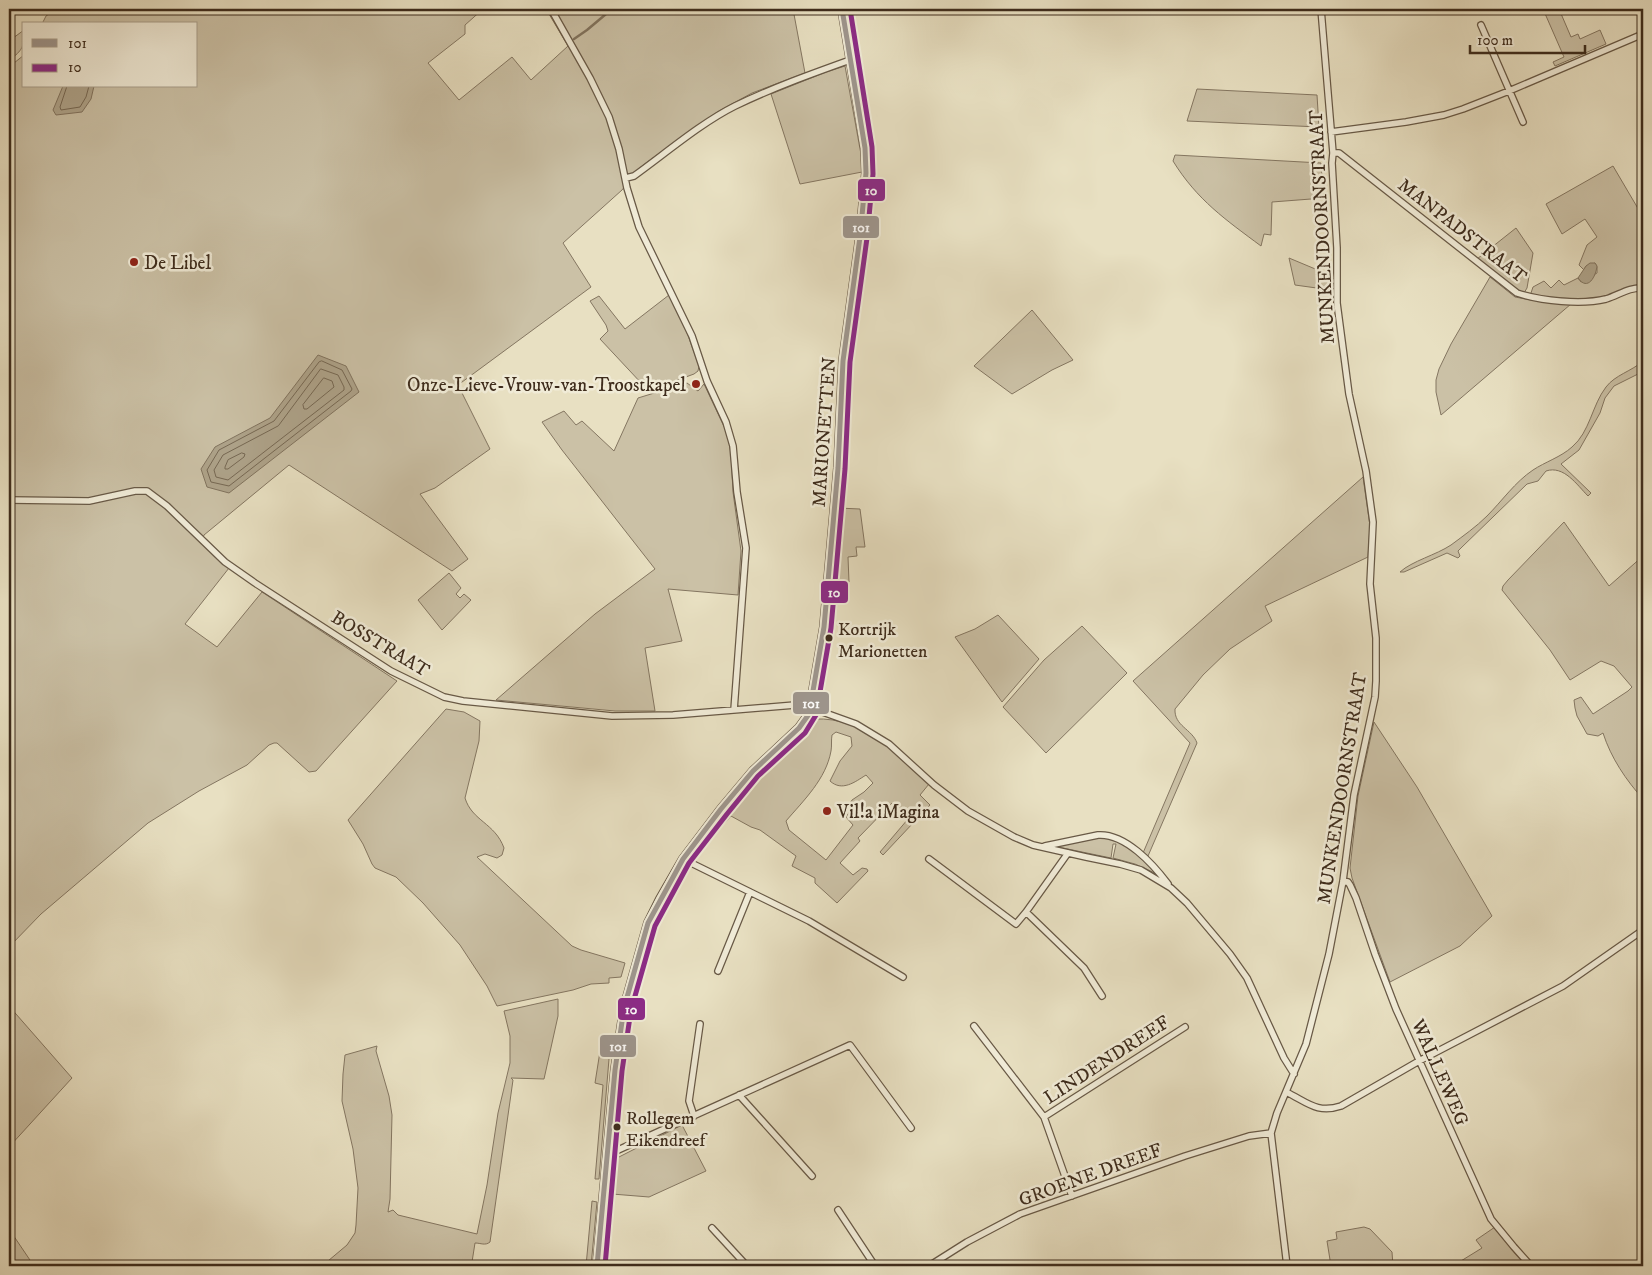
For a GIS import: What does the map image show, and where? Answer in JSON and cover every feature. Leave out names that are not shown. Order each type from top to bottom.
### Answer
[{"type":"street","points":[[551,9],[610,117],[620,149],[627,188],[638,227],[692,336],[707,381],[726,422],[733,446],[737,492],[746,548],[734,710]]},
{"type":"street","name":"MARIONETTEN","points":[[810,708],[824,618],[838,468],[843,361],[860,237],[866,173],[865,148],[842,9]]},
{"type":"street","name":"MUNKENDOORNSTRAAT","points":[[1287,1266],[1271,1133],[1277,1113],[1306,1044],[1314,1017],[1342,881],[1354,795],[1375,697],[1377,665],[1370,584],[1373,551],[1372,507],[1349,394],[1337,303],[1333,152],[1321,9]]},
{"type":"street","points":[[1481,25],[1523,122]]},
{"type":"street","points":[[1331,132],[1425,119],[1481,103],[1643,34]]},
{"type":"street","points":[[626,178],[634,176],[712,120],[735,106],[790,82],[850,60]]},
{"type":"street","name":"MANPADSTRAAT","points":[[1333,152],[1340,153],[1517,293],[1540,299],[1591,301],[1608,298],[1630,289],[1643,288]]},
{"type":"street","name":"BOSSTRAAT","points":[[9,500],[89,501],[135,491],[148,491],[167,506],[226,562],[255,583],[391,671],[444,697],[464,701],[612,716],[673,714],[795,705],[810,708],[856,724],[874,734],[889,744],[934,785],[968,811],[1014,837],[1043,847],[1141,870],[1171,888]]},
{"type":"street","points":[[597,1266],[615,1070],[624,1008],[648,923],[683,859],[720,809],[748,777],[808,718],[810,708]]},
{"type":"street","points":[[1043,847],[1106,834],[1115,836],[1143,856],[1160,873],[1171,888],[1183,898],[1230,954],[1247,978],[1279,1049],[1294,1074]]},
{"type":"street","points":[[929,859],[1016,924],[1068,853]]},
{"type":"street","points":[[683,859],[809,921],[903,978]]},
{"type":"street","name":"WALLEWEG","points":[[1342,881],[1348,882],[1356,898],[1396,1009],[1491,1219],[1531,1266]]},
{"type":"street","points":[[718,971],[750,892]]},
{"type":"street","points":[[1026,912],[1084,968],[1102,996]]},
{"type":"street","points":[[1286,1092],[1311,1105],[1327,1110],[1351,1102],[1420,1061],[1563,986],[1643,930]]},
{"type":"street","points":[[694,1116],[688,1101],[700,1024]]},
{"type":"street","name":"LINDENDREEF","points":[[974,1026],[1044,1117],[1072,1196]]},
{"type":"street","name":"LINDENDREEF","points":[[1044,1117],[1185,1027]]},
{"type":"street","points":[[607,1155],[850,1045],[911,1128]]},
{"type":"street","points":[[739,1095],[812,1176]]},
{"type":"street","name":"GROENE DREEF","points":[[929,1266],[967,1242],[1020,1214],[1185,1156],[1249,1136],[1271,1133]]},
{"type":"street","points":[[838,1210],[874,1266]]},
{"type":"street","points":[[712,1228],[747,1266]]},
{"type":"shaded area","points":[[56,9],[483,9],[465,25],[465,34],[428,63],[459,100],[512,57],[531,80],[568,46],[546,9],[793,9],[805,73],[752,93],[719,111],[637,170],[622,190],[563,243],[591,287],[458,385],[490,449],[435,488],[420,494],[468,559],[452,571],[289,465],[204,535],[201,542],[229,568],[185,624],[217,647],[262,592],[397,681],[316,771],[309,772],[277,743],[269,745],[247,765],[199,791],[148,823],[41,914],[9,947],[9,67],[22,57],[22,88],[198,88],[198,22],[43,22],[46,16]]},
{"type":"shaded area","points":[[1543,9],[1559,9],[1571,37],[1578,34],[1580,39],[1600,30],[1606,44],[1555,66],[1553,62],[1564,57]]},
{"type":"shaded area","points":[[22,31],[22,48],[9,61],[9,41]]},
{"type":"shaded area","points":[[845,66],[862,160],[862,172],[800,184],[771,94]]},
{"type":"shaded area","points":[[1197,89],[1317,95],[1319,127],[1187,121]]},
{"type":"shaded area","points":[[1175,155],[1321,163],[1324,198],[1272,202],[1271,235],[1264,234],[1261,246],[1224,218],[1202,198],[1182,175],[1173,161]]},
{"type":"shaded area","points":[[1613,166],[1643,217],[1643,285],[1633,286],[1606,296],[1579,299],[1532,295],[1533,287],[1544,281],[1551,288],[1559,280],[1564,285],[1578,278],[1581,282],[1597,273],[1595,263],[1586,266],[1584,270],[1579,265],[1587,245],[1597,237],[1585,219],[1562,234],[1546,204]]},
{"type":"shaded area","points":[[1516,228],[1533,253],[1527,288],[1524,293],[1477,259]]},
{"type":"shaded area","points":[[1289,258],[1332,276],[1331,290],[1295,285]]},
{"type":"shaded area","points":[[1490,277],[1515,297],[1571,304],[1441,415],[1436,392],[1436,380],[1439,369],[1451,344]]},
{"type":"shaded area","points":[[669,295],[685,327],[699,366],[698,371],[694,374],[653,389],[643,385],[600,339],[608,331],[590,301],[599,296],[625,329]]},
{"type":"shaded area","points":[[1032,310],[1073,360],[1012,394],[974,366]]},
{"type":"shaded area","points":[[1643,361],[1643,369],[1640,373],[1614,386],[1605,398],[1600,413],[1579,450],[1561,464],[1591,493],[1588,496],[1564,473],[1553,470],[1546,471],[1538,481],[1527,484],[1462,547],[1458,551],[1460,556],[1458,558],[1447,553],[1400,572],[1451,545],[1483,520],[1526,475],[1572,447],[1583,434],[1606,387],[1614,379]]},
{"type":"shaded area","points":[[687,383],[698,391],[704,384],[728,435],[741,551],[738,595],[668,589],[682,641],[645,648],[655,711],[615,711],[496,700],[595,614],[655,569],[542,422],[564,411],[576,425],[582,421],[614,451],[638,398]]},
{"type":"shaded area","points":[[1363,477],[1370,526],[1368,557],[1265,606],[1272,621],[1230,649],[1203,675],[1175,709],[1177,720],[1195,738],[1197,743],[1148,856],[1143,853],[1190,743],[1133,681]]},
{"type":"shaded area","points":[[838,508],[860,509],[865,547],[856,547],[857,556],[848,557],[849,582],[832,581]]},
{"type":"shaded area","points":[[1564,522],[1609,586],[1643,556],[1643,799],[1620,768],[1610,751],[1603,733],[1598,736],[1587,734],[1577,716],[1574,700],[1581,697],[1593,714],[1632,687],[1614,666],[1601,661],[1570,680],[1550,650],[1502,590],[1508,580]]},
{"type":"shaded area","points":[[449,573],[461,588],[456,594],[460,598],[464,594],[471,600],[442,630],[418,600]]},
{"type":"shaded area","points":[[998,615],[1039,659],[1002,702],[955,637],[975,629]]},
{"type":"shaded area","points":[[1082,626],[1127,673],[1046,753],[1003,707],[1044,660]]},
{"type":"shaded area","points":[[446,709],[464,712],[480,721],[479,741],[465,798],[468,806],[495,833],[504,848],[502,855],[497,858],[485,854],[477,857],[572,946],[625,963],[621,977],[609,978],[609,983],[591,984],[573,990],[497,1006],[487,986],[460,945],[423,903],[396,877],[375,868],[372,864],[363,844],[348,820]]},
{"type":"shaded area","name":"Vil!a iMagina","points":[[815,719],[832,720],[848,724],[878,739],[929,782],[920,795],[930,805],[883,855],[880,852],[908,819],[892,803],[858,838],[860,841],[840,863],[853,875],[862,868],[868,871],[837,903],[815,883],[815,878],[792,866],[796,856],[760,830],[731,816],[723,825],[717,821],[726,806],[745,785],[766,764],[797,739]],"holes":[[[836,732],[851,737],[852,746],[840,761],[830,781],[839,786],[844,786],[866,775],[873,783],[852,800],[849,806],[850,811],[846,817],[853,825],[826,860],[789,830],[786,821],[807,797],[824,771],[831,751],[832,735]]]},
{"type":"shaded area","points":[[1374,722],[1417,787],[1492,916],[1460,946],[1390,982],[1350,868],[1358,796]]},
{"type":"shaded area","points":[[1099,837],[1112,838],[1134,851],[1157,874],[1135,864],[1113,858],[1116,844],[1113,844],[1111,858],[1058,847],[1058,845]]},
{"type":"shaded area","points":[[558,999],[558,1016],[544,1079],[511,1078],[513,1080],[490,1242],[485,1244],[475,1243],[472,1262],[506,1266],[322,1266],[347,1245],[355,1233],[356,1225],[358,1188],[353,1149],[342,1101],[345,1055],[377,1046],[376,1051],[389,1096],[392,1115],[388,1212],[393,1210],[398,1215],[477,1234],[498,1113],[510,1063],[510,1036],[504,1011]]},
{"type":"shaded area","points":[[9,1006],[72,1078],[9,1147]]},
{"type":"shaded area","points":[[601,1045],[610,1047],[599,1179],[595,1179],[603,1085],[595,1083]]},
{"type":"shaded area","points":[[682,1125],[706,1171],[649,1197],[612,1194],[615,1159]]},
{"type":"shaded area","points":[[592,1201],[597,1202],[591,1266],[586,1266]]},
{"type":"shaded area","points":[[1364,1227],[1370,1229],[1392,1252],[1393,1266],[1331,1266],[1327,1241],[1337,1239],[1336,1232]]},
{"type":"shaded area","points":[[1495,1227],[1527,1266],[1456,1266],[1456,1264],[1482,1248],[1476,1240]]},
{"type":"shaded area","points":[[9,1229],[34,1266],[9,1266]]},
{"type":"water","points":[[62,88],[94,88],[91,99],[82,112],[56,115],[53,110]]},
{"type":"water","points":[[1590,263],[1595,263],[1597,266],[1593,278],[1588,283],[1582,282],[1578,278]]},
{"type":"water","points":[[318,355],[346,366],[359,392],[229,493],[207,487],[201,469],[215,447],[270,418]]},
{"type":"waterway","points":[[574,39],[612,9]]},
{"type":"transit line","name":"101","points":[[597,1266],[615,1070],[624,1008],[648,923],[683,859],[721,809],[753,771],[799,728],[809,714],[824,627],[838,468],[843,361],[860,237],[866,173],[865,148],[842,9]]},
{"type":"transit line","name":"10","points":[[605,1266],[622,1071],[631,1010],[655,926],[689,863],[758,776],[805,733],[816,715],[831,628],[845,469],[850,362],[867,238],[873,174],[872,147],[850,9]]},
{"type":"place","name":"De Libel","points":[[134,262]]},
{"type":"place","name":"Onze-Lieve-Vrouw-van-Troostkapel","points":[[696,384]]},
{"type":"place","name":"Kortrijk Marionetten","points":[[829,638]]},
{"type":"place","name":"Vil!a iMagina","points":[[827,811]]},
{"type":"place","name":"Rollegem Eikendreef","points":[[617,1127]]}]
